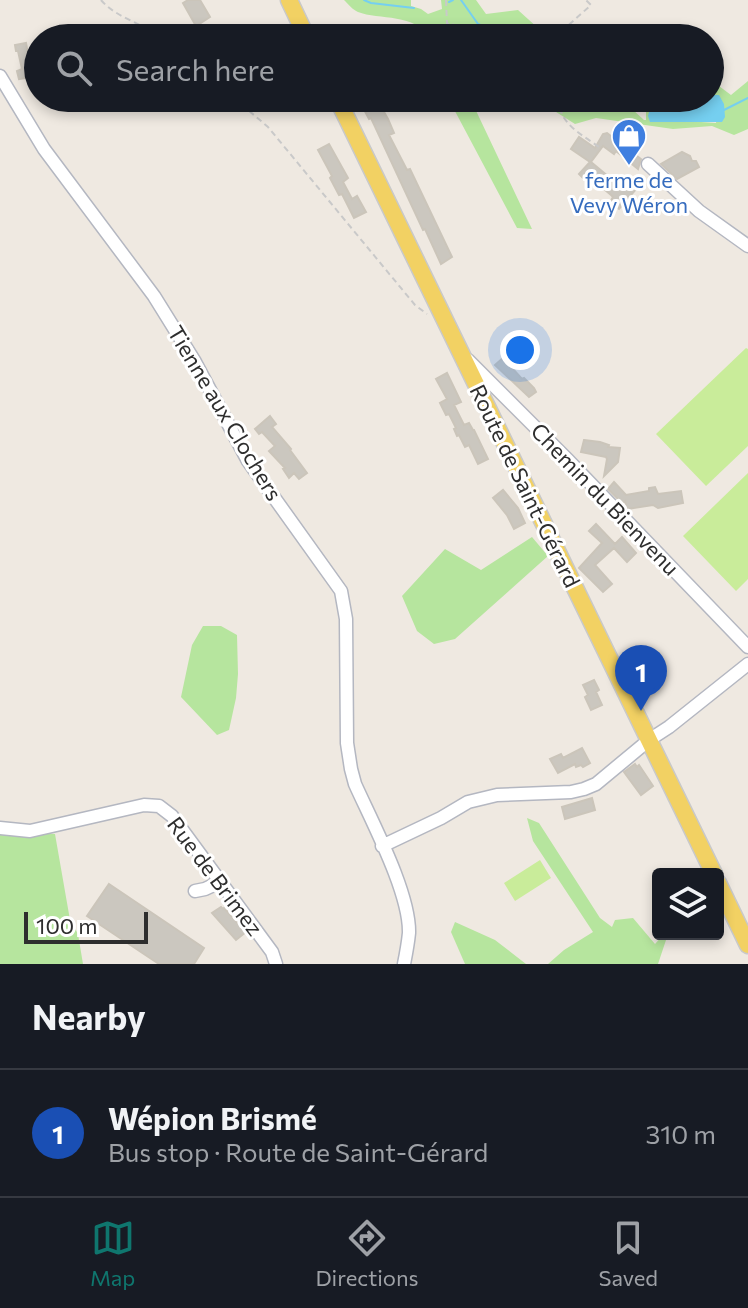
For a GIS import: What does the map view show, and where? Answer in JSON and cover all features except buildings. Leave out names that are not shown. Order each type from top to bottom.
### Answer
[{"type":"main road","points":[[289,0],[300,24]]},
{"type":"main road","name":"Route de Saint-Gérard","points":[[344,112],[711,868]]},
{"type":"main road","points":[[724,895],[748,945]]},
{"type":"street","name":"Tienne aux Clochers","points":[[0,76],[44,149],[154,296],[195,362],[248,461],[341,591],[346,619],[347,743],[351,769],[406,909],[409,931],[404,964]]},
{"type":"street","points":[[648,164],[699,211],[748,246]]},
{"type":"street","name":"Chemin du Bienvenu","points":[[461,353],[748,647]]},
{"type":"street","points":[[382,846],[468,802],[497,795],[584,789],[604,778],[748,664]]},
{"type":"street","name":"Rue de Brimez","points":[[0,828],[30,831],[144,805],[159,806],[172,816],[272,952],[276,964]]},
{"type":"street","points":[[195,891],[220,882]]},
{"type":"path","points":[[101,0],[108,8],[139,24]]},
{"type":"path","points":[[446,0],[447,24]]},
{"type":"path","points":[[570,24],[591,5],[586,0]]},
{"type":"path","points":[[250,112],[268,127],[405,294],[427,313]]},
{"type":"path","points":[[562,112],[566,122],[602,149]]},
{"type":"green space","points":[[344,0],[411,0],[411,6],[428,14],[442,9],[441,0],[476,0],[486,14],[518,10],[534,24],[413,24],[352,8]]},
{"type":"green space","points":[[748,81],[748,129],[734,135],[712,126],[673,129],[596,118],[575,124],[556,112],[635,112],[646,120],[646,112],[655,112],[658,122],[716,123],[717,112],[724,112],[724,90],[731,95]]},
{"type":"green space","points":[[455,112],[477,112],[532,229],[517,228]]},
{"type":"green space","points":[[746,348],[748,446],[706,486],[656,434]]},
{"type":"green space","points":[[748,473],[748,579],[736,591],[683,536]]},
{"type":"green space","points":[[532,537],[548,556],[455,639],[434,644],[417,631],[402,596],[445,549],[481,570]]},
{"type":"green space","points":[[203,626],[221,626],[237,635],[236,698],[229,730],[217,735],[181,697],[192,645]]},
{"type":"green space","points":[[527,818],[539,823],[600,918],[612,927],[615,920],[633,918],[655,944],[659,940],[666,940],[658,964],[548,964],[593,932],[533,841]]},
{"type":"green space","points":[[0,830],[55,834],[70,920],[78,934],[83,964],[0,964]]},
{"type":"green space","points":[[540,860],[551,878],[515,901],[504,883]]},
{"type":"green space","points":[[455,922],[495,940],[526,964],[465,964],[451,932]]},
{"type":"water","points":[[724,104],[725,117],[722,122],[650,122],[649,112],[724,112]]},
{"type":"waterway","points":[[364,0],[414,8]]},
{"type":"waterway","points":[[449,2],[453,0]]},
{"type":"waterway","points":[[461,0],[478,24]]},
{"type":"waterway","points":[[724,110],[748,98]]},
{"type":"place","name":"ferme de Vevy Wéron","points":[[629,167]]},
{"type":"place","name":"Wépion Brismé","points":[[641,711]]}]
